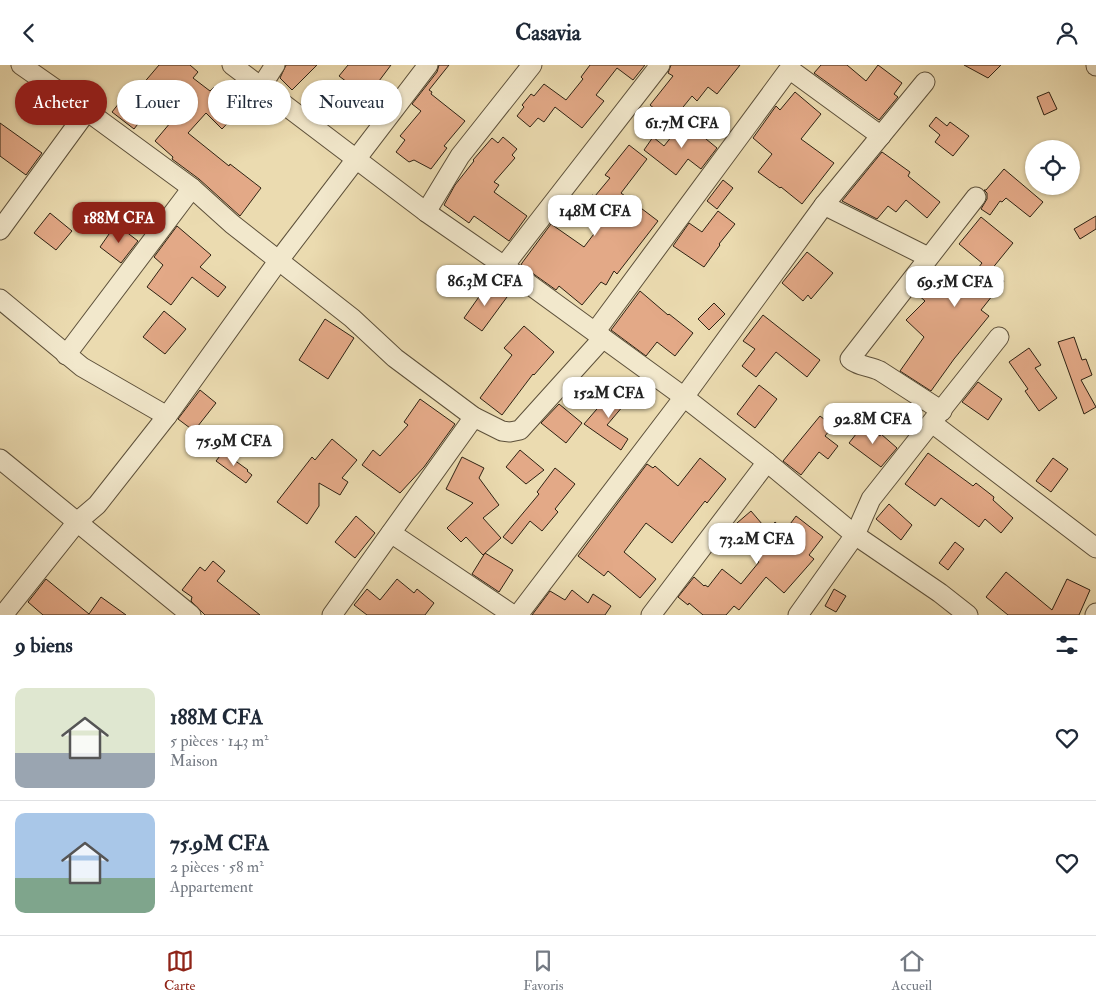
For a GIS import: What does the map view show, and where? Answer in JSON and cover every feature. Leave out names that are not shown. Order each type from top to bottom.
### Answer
[{"type":"street","points":[[21,65],[43,80]]},
{"type":"street","points":[[232,65],[252,80]]},
{"type":"street","points":[[265,80],[275,65]]},
{"type":"street","points":[[3,615],[77,522],[97,505],[166,416],[279,260],[428,65]]},
{"type":"street","points":[[426,212],[460,156],[532,65]]},
{"type":"street","points":[[504,266],[660,65]]},
{"type":"street","points":[[106,125],[192,188],[232,224],[352,318],[395,358],[474,417],[510,433],[520,430],[599,335],[787,72],[792,71],[881,136]]},
{"type":"street","points":[[518,615],[684,397],[824,205],[925,82]]},
{"type":"street","points":[[291,110],[426,212],[504,266],[684,397],[767,462],[855,535],[940,593],[968,615]]},
{"type":"street","points":[[0,230],[77,125]]},
{"type":"street","points":[[66,355],[192,188]]},
{"type":"street","points":[[976,197],[850,359],[854,363],[870,366],[880,371],[1096,548]]},
{"type":"street","points":[[824,205],[928,257]]},
{"type":"street","points":[[0,299],[82,367],[166,416]]},
{"type":"street","points":[[798,615],[855,535],[870,499],[1000,337]]},
{"type":"street","points":[[332,615],[474,417]]},
{"type":"street","points":[[0,459],[190,615]]},
{"type":"street","points":[[651,615],[767,462]]},
{"type":"street","points":[[391,533],[513,615]]},
{"type":"building","points":[[159,65],[190,65],[198,72],[193,78],[196,80],[146,80]]},
{"type":"building","points":[[286,65],[317,65],[292,90],[291,80],[282,80],[280,78]]},
{"type":"building","points":[[348,65],[391,65],[380,80],[344,80],[339,76]]},
{"type":"building","points":[[439,65],[449,65],[429,90],[432,92],[431,94],[465,121],[444,146],[447,148],[431,169],[414,160],[409,162],[396,152],[405,140],[400,136],[421,111],[412,104],[437,72]]},
{"type":"building","points":[[590,65],[645,65],[633,80],[617,68],[596,95],[604,101],[582,128],[555,107],[544,122],[538,118],[530,127],[517,116],[524,107],[522,105],[531,94],[534,96],[544,84],[566,100],[583,79],[581,77]]},
{"type":"building","points":[[671,65],[740,65],[717,94],[708,87],[697,101],[692,96],[671,122],[650,105],[673,76],[668,73]]},
{"type":"building","points":[[821,65],[847,65],[866,81],[878,65],[902,83],[894,94],[898,97],[879,120],[814,73]]},
{"type":"building","points":[[964,65],[1001,65],[988,78]]},
{"type":"building","points":[[198,82],[208,89],[208,115],[206,113],[198,122]]},
{"type":"building","points":[[795,92],[821,114],[801,139],[834,163],[802,204],[758,172],[772,154],[753,138],[776,106],[780,110]]},
{"type":"building","points":[[1049,92],[1057,109],[1044,115],[1037,97]]},
{"type":"building","points":[[117,106],[117,116],[112,112]]},
{"type":"building","points":[[936,117],[947,126],[950,122],[969,136],[953,156],[935,142],[940,135],[929,126]]},
{"type":"building","points":[[684,121],[717,148],[701,169],[688,159],[676,175],[644,150],[653,137],[664,146]]},
{"type":"building","points":[[0,123],[42,153],[26,175],[0,156]]},
{"type":"building","points":[[129,125],[137,125],[134,129]]},
{"type":"building","points":[[168,125],[195,125],[188,133],[229,166],[230,164],[261,188],[240,216],[199,179],[172,159],[173,157],[155,141]]},
{"type":"building","points":[[503,137],[517,149],[512,155],[515,158],[494,182],[499,185],[494,192],[527,216],[509,241],[474,216],[469,223],[444,205],[455,185],[492,138],[498,143]]},
{"type":"building","points":[[629,145],[647,159],[621,193],[658,221],[617,274],[614,271],[606,285],[601,282],[582,305],[559,286],[556,290],[521,265],[551,224],[584,247],[603,222],[583,206],[592,195],[595,196],[610,178],[605,175]]},
{"type":"building","points":[[882,152],[910,172],[908,176],[940,202],[927,218],[906,200],[896,212],[888,206],[877,219],[842,201]]},
{"type":"building","points":[[1004,169],[1025,187],[1025,195],[1035,195],[1043,202],[1030,217],[1006,198],[1002,202],[1000,201],[990,215],[981,209],[987,199],[987,193],[984,190]]},
{"type":"building","points":[[723,180],[733,188],[717,209],[707,201]]},
{"type":"building","points":[[718,211],[735,224],[704,267],[673,246],[689,223],[702,232]]},
{"type":"building","points":[[50,213],[72,231],[56,250],[34,233]]},
{"type":"building","points":[[1096,216],[1096,229],[1080,239],[1074,229]]},
{"type":"building","points":[[981,217],[1013,243],[991,270],[1004,281],[981,310],[989,316],[931,391],[900,371],[924,337],[906,320],[925,301],[916,293],[934,273],[957,293],[982,263],[959,244]]},
{"type":"building","points":[[116,224],[138,241],[121,263],[100,247]]},
{"type":"building","points":[[177,226],[211,255],[200,267],[226,287],[218,297],[192,277],[171,305],[147,287],[163,265],[154,257]]},
{"type":"building","points":[[807,252],[833,273],[811,299],[808,295],[803,301],[782,283]]},
{"type":"building","points":[[488,284],[507,297],[482,331],[464,318]]},
{"type":"building","points":[[640,291],[693,333],[675,356],[657,342],[646,356],[611,330]]},
{"type":"building","points":[[714,303],[725,314],[709,330],[698,319]]},
{"type":"building","points":[[164,311],[186,329],[165,354],[143,337]]},
{"type":"building","points":[[763,315],[820,360],[807,377],[776,352],[756,377],[742,366],[755,349],[743,341]]},
{"type":"building","points":[[325,319],[354,338],[328,379],[299,360]]},
{"type":"building","points":[[524,326],[554,352],[533,374],[502,415],[480,398],[512,355],[504,348]]},
{"type":"building","points":[[1074,337],[1082,360],[1086,359],[1092,375],[1081,380],[1096,407],[1084,414],[1058,342]]},
{"type":"building","points":[[1029,348],[1041,365],[1035,368],[1057,398],[1039,411],[1025,391],[1028,389],[1009,362]]},
{"type":"building","points":[[978,382],[1002,399],[988,420],[962,402]]},
{"type":"building","points":[[759,385],[777,399],[755,428],[737,414]]},
{"type":"building","points":[[615,388],[629,399],[607,425],[628,439],[621,450],[584,424]]},
{"type":"building","points":[[200,390],[216,403],[194,431],[178,419]]},
{"type":"building","points":[[420,399],[455,424],[424,467],[400,493],[362,465],[373,450],[380,456],[408,425],[404,422]]},
{"type":"building","points":[[559,404],[582,423],[566,443],[541,423]]},
{"type":"building","points":[[820,416],[833,426],[825,436],[838,446],[828,459],[819,452],[801,475],[783,461]]},
{"type":"building","points":[[864,424],[880,436],[881,434],[897,448],[881,467],[849,443]]},
{"type":"building","points":[[332,439],[357,460],[342,478],[348,482],[340,495],[319,483],[319,506],[307,524],[277,502],[312,457],[315,460]]},
{"type":"building","points":[[520,450],[544,470],[526,484],[506,467]]},
{"type":"building","points":[[223,452],[252,475],[246,483],[216,461]]},
{"type":"building","points":[[928,453],[973,486],[976,483],[994,497],[993,500],[1013,518],[1001,533],[985,519],[979,527],[941,498],[935,506],[905,484]]},
{"type":"building","points":[[462,457],[484,468],[479,478],[499,505],[483,518],[501,538],[483,555],[466,537],[461,542],[447,528],[473,503],[446,489]]},
{"type":"building","points":[[700,458],[726,479],[707,503],[705,501],[672,543],[646,523],[624,552],[656,579],[640,598],[608,571],[604,576],[578,556],[647,464],[653,468],[655,466],[678,486]]},
{"type":"building","points":[[1053,458],[1068,469],[1051,492],[1036,481]]},
{"type":"building","points":[[555,468],[575,484],[555,509],[558,512],[542,531],[530,521],[512,544],[503,537],[539,494],[537,492]]},
{"type":"building","points":[[889,504],[912,525],[901,540],[876,519]]},
{"type":"building","points":[[751,511],[768,531],[775,522],[785,531],[796,516],[823,537],[809,555],[814,559],[784,593],[766,577],[739,610],[734,606],[726,615],[703,615],[689,603],[688,605],[678,597],[694,577],[704,586],[708,587],[722,569],[741,584],[759,562],[730,529]]},
{"type":"building","points":[[356,516],[375,533],[355,558],[335,542]]},
{"type":"building","points":[[955,542],[964,549],[948,570],[939,563]]},
{"type":"building","points":[[485,553],[513,570],[499,592],[472,574]]},
{"type":"building","points":[[213,561],[225,571],[217,581],[260,615],[205,615],[191,601],[192,597],[182,590],[200,567],[205,571]]},
{"type":"building","points":[[1006,572],[1052,610],[1067,579],[1090,590],[1079,615],[1008,615],[986,597]]},
{"type":"building","points":[[46,579],[89,614],[101,597],[126,615],[43,615],[28,602]]},
{"type":"building","points":[[397,579],[414,593],[417,589],[434,603],[425,615],[367,615],[354,605],[367,589],[380,600]]},
{"type":"building","points":[[834,589],[846,596],[836,612],[825,606]]},
{"type":"building","points":[[572,590],[588,603],[593,594],[611,606],[605,615],[532,615],[550,591],[565,600]]}]
